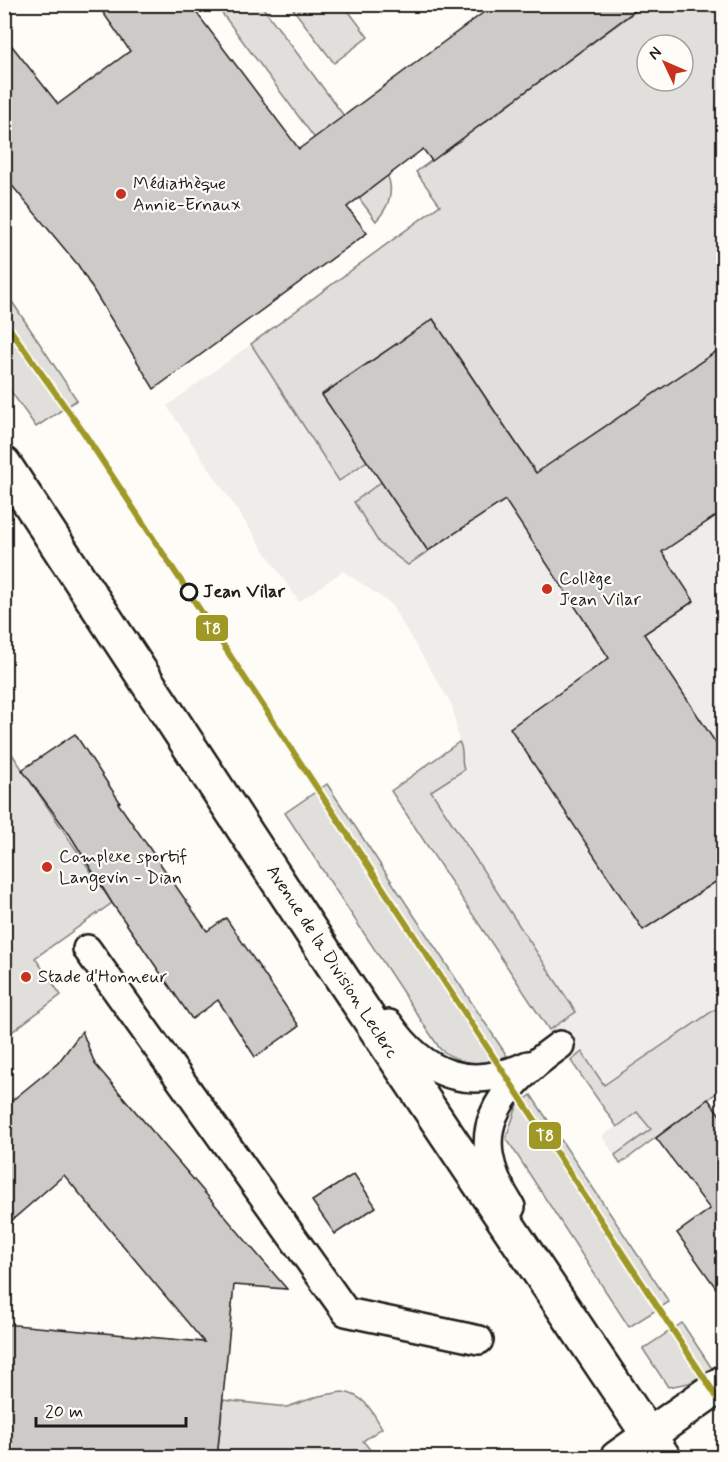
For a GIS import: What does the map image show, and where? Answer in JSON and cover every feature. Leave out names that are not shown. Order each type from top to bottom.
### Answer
[{"type":"street","name":"Avenue de la Division Leclerc","points":[[4,464],[335,968],[656,1446]]},
{"type":"street","points":[[617,1458],[656,1446],[723,1382]]},
{"type":"lane","points":[[87,949],[346,1312],[479,1340]]},
{"type":"lane","points":[[335,968],[360,982],[405,1047],[424,1063],[448,1074],[478,1078],[505,1076],[538,1061]]},
{"type":"lane","points":[[544,1278],[540,1252],[498,1186],[488,1158],[488,1134],[498,1106],[511,1085],[560,1045]]},
{"type":"shaded area","points":[[216,5],[261,5],[386,172],[390,185],[390,198],[385,210],[376,221]]},
{"type":"shaded area","points":[[290,5],[344,5],[368,37],[334,63]]},
{"type":"shaded area","points":[[644,5],[723,5],[723,347],[587,439],[539,477],[433,319],[322,394],[367,461],[339,481],[251,344],[440,205],[416,172]]},
{"type":"shaded area","name":"Collège Jean Vilar","points":[[723,5],[723,1088],[620,1164],[602,1136],[617,1126],[549,1030],[391,791],[459,742],[452,705],[390,603],[343,571],[299,602],[167,406],[635,61],[635,93],[695,93],[695,33]]},
{"type":"shaded area","points":[[5,291],[77,400],[36,427],[5,383]]},
{"type":"shaded area","points":[[381,482],[428,551],[408,565],[379,543],[354,502]]},
{"type":"shaded area","name":"Complexe sportif Langevin - Dian","points":[[4,742],[112,903],[35,958],[61,995],[5,1037]]},
{"type":"shaded area","points":[[459,742],[462,748],[464,770],[431,791],[576,1012],[549,1030],[391,791]]},
{"type":"shaded area","points":[[327,784],[507,1056],[489,1062],[472,1063],[457,1059],[440,1049],[285,813]]},
{"type":"shaded area","points":[[723,1004],[723,1088],[620,1164],[615,1155],[651,1129],[637,1112],[617,1127],[571,1061],[582,1052],[604,1085]]},
{"type":"shaded area","points":[[531,1095],[669,1302],[629,1327],[506,1138],[517,1106]]},
{"type":"shaded area","points":[[682,1323],[713,1370],[689,1383],[668,1387],[643,1349]]},
{"type":"shaded area","points":[[342,1392],[361,1400],[370,1409],[382,1428],[363,1441],[376,1457],[217,1458],[223,1400],[287,1407],[319,1396]]},
{"type":"building","name":"Médiathèque Annie-Ernaux","points":[[97,4],[190,4],[299,149],[495,4],[644,4],[432,161],[423,149],[347,207],[367,233],[154,389],[78,265],[4,176],[4,36],[58,104],[130,51]]},
{"type":"building","points":[[433,319],[536,473],[723,347],[723,511],[662,552],[694,601],[644,634],[723,754],[723,877],[643,930],[510,728],[609,658],[505,500],[428,551],[322,395]]},
{"type":"building","points":[[75,734],[120,802],[118,803],[207,931],[226,918],[299,1026],[255,1057],[218,1000],[192,1019],[112,903],[70,835],[22,770]]},
{"type":"building","points":[[82,1031],[95,1064],[287,1289],[234,1285],[217,1458],[65,1458],[4,1452],[4,1324],[204,1342],[64,1175],[4,1227],[4,1107],[58,1063]]},
{"type":"building","points":[[708,1099],[723,1119],[723,1298],[677,1233],[710,1209],[656,1138]]},
{"type":"building","points":[[354,1174],[376,1207],[335,1234],[312,1201]]},
{"type":"transit line","name":"T8","points":[[4,321],[84,433],[724,1408]]},
{"type":"place","name":"Médiathèque Annie-Ernaux","points":[[121,194]]},
{"type":"place","name":"Collège Jean Vilar","points":[[547,589]]},
{"type":"place","name":"Jean Vilar","points":[[189,592]]},
{"type":"place","name":"Complexe sportif Langevin - Dian","points":[[47,867]]},
{"type":"place","name":"Stade d'Honneur","points":[[26,977]]}]
